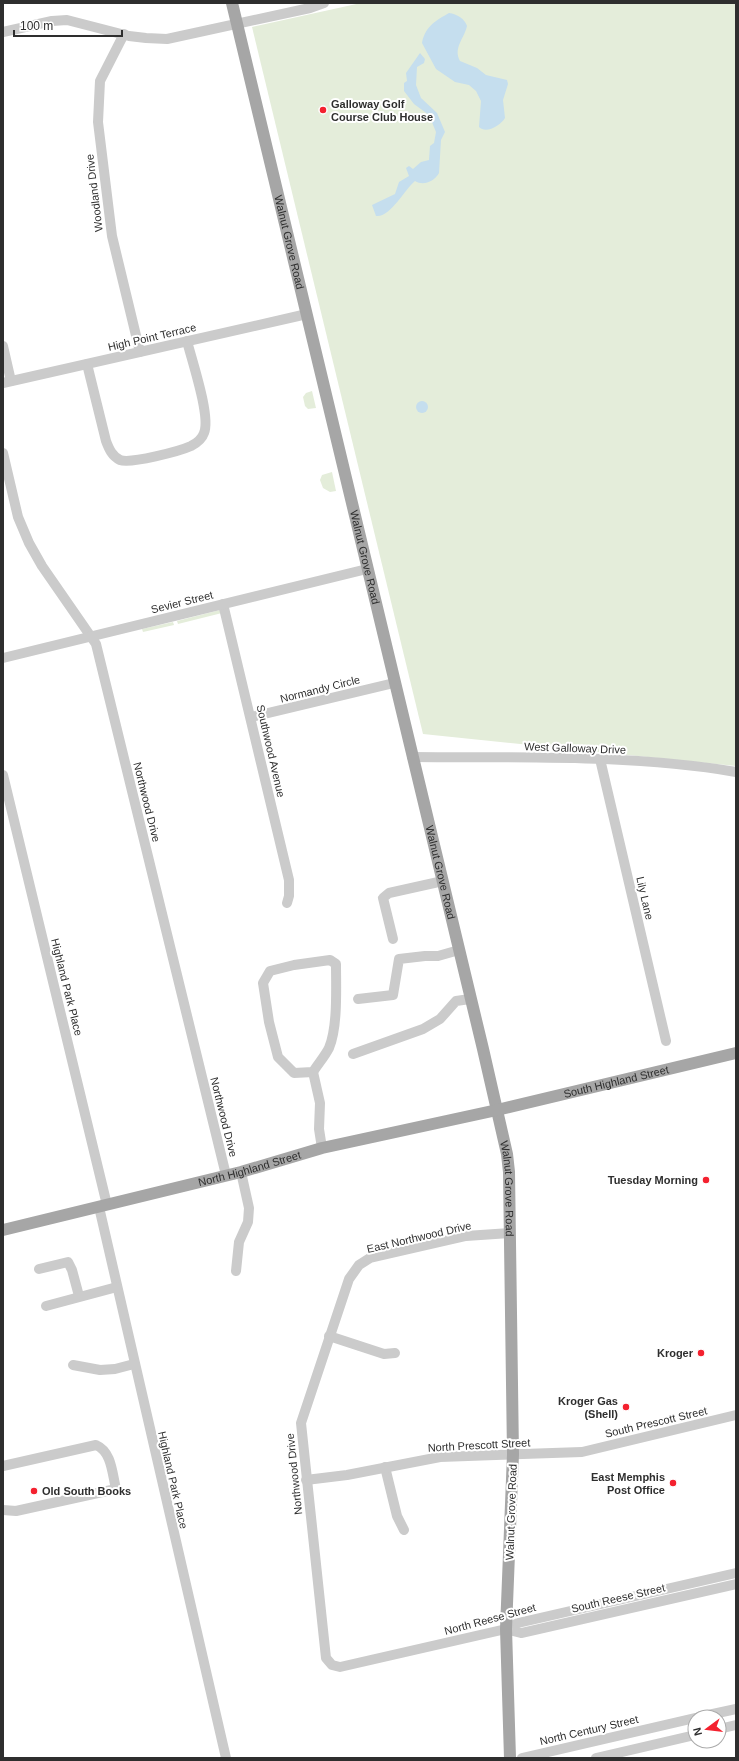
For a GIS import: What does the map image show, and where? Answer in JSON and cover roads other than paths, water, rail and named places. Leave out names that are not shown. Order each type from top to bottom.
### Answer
[{"type":"main road","name":"Walnut Grove Road","points":[[232,3],[394,683],[443,881],[508,1161],[513,1454],[506,1629],[510,1758]]},
{"type":"main road","name":"South Highland Street","points":[[497,1110],[736,1053]]},
{"type":"main road","name":"North Highland Street","points":[[3,1230],[226,1176],[322,1148],[497,1110]]},
{"type":"street","points":[[3,32],[52,21],[67,20],[124,34],[146,38],[167,39],[237,25],[310,8],[324,3]]},
{"type":"street","name":"Woodland Drive","points":[[124,34],[100,81],[98,122],[112,236],[140,352]]},
{"type":"street","name":"High Point Terrace","points":[[7,382],[307,314]]},
{"type":"street","points":[[87,364],[106,441],[115,457],[125,461],[135,461],[188,447],[201,439],[204,434],[206,420],[187,341]]},
{"type":"street","points":[[3,346],[7,382]]},
{"type":"street","name":"Northwood Drive","points":[[3,453],[18,517],[27,539],[42,566],[92,636],[96,644],[226,1176]]},
{"type":"street","name":"Sevier Street","points":[[3,658],[367,569]]},
{"type":"street","name":"Southwood Avenue","points":[[223,604],[289,880],[289,896],[287,903]]},
{"type":"street","name":"Normandy Circle","points":[[251,718],[394,683]]},
{"type":"street","name":"West Galloway Drive","points":[[412,757],[600,759],[705,767],[736,772]]},
{"type":"street","name":"Lily Lane","points":[[600,759],[666,1041]]},
{"type":"street","name":"Highland Park Place","points":[[3,775],[103,1206],[134,1364],[226,1758]]},
{"type":"street","points":[[393,939],[383,898],[389,894],[443,881]]},
{"type":"street","points":[[358,999],[392,995],[398,959],[438,956],[459,950]]},
{"type":"street","points":[[313,1072],[294,1073],[278,1057],[269,1022],[263,983],[270,971],[294,965],[330,960],[336,964],[336,1000],[332,1032],[329,1048],[313,1072],[320,1103],[319,1129],[322,1148]]},
{"type":"street","points":[[353,1054],[423,1029],[440,1019],[456,1001],[470,999]]},
{"type":"street","points":[[236,1271],[239,1242],[248,1222],[249,1208],[241,1172]]},
{"type":"street","name":"East Northwood Drive","points":[[359,1265],[370,1258],[466,1236],[510,1233]]},
{"type":"street","points":[[39,1269],[68,1262],[72,1270],[79,1296]]},
{"type":"street","name":"Northwood Drive","points":[[332,1665],[326,1658],[301,1423],[349,1279],[359,1265]]},
{"type":"street","points":[[46,1306],[79,1296],[118,1287]]},
{"type":"street","points":[[329,1336],[384,1354],[395,1353]]},
{"type":"street","points":[[73,1365],[100,1370],[115,1369],[134,1364]]},
{"type":"street","name":"South Prescott Street","points":[[582,1452],[736,1415]]},
{"type":"street","points":[[3,1466],[96,1445],[101,1447],[108,1456],[116,1489],[16,1511],[3,1510]]},
{"type":"street","name":"North Prescott Street","points":[[306,1480],[347,1475],[440,1457],[582,1452]]},
{"type":"street","points":[[386,1467],[397,1516],[404,1530]]},
{"type":"street","name":"South Reese Street","points":[[633,1602],[736,1573]]},
{"type":"street","name":"South Reese Street","points":[[633,1602],[736,1584]]},
{"type":"street","name":"North Reese Street","points":[[332,1665],[340,1667],[506,1629],[518,1623],[633,1602]]},
{"type":"street","name":"North Century Street","points":[[522,1758],[687,1720]]},
{"type":"street","points":[[596,1758],[687,1737]]},
{"type":"water","points":[[449,13],[460,17],[467,26],[458,48],[458,56],[460,61],[477,68],[486,75],[507,80],[508,84],[503,100],[505,118],[500,124],[493,128],[485,130],[479,127],[481,101],[476,91],[469,85],[455,82],[436,69],[422,43],[423,37],[431,25]]},
{"type":"water","points":[[420,53],[425,59],[424,63],[417,67],[416,85],[421,98],[437,113],[445,132],[441,140],[439,173],[434,179],[425,183],[415,181],[392,208],[381,215],[376,216],[372,205],[395,194],[399,182],[409,176],[406,168],[409,166],[413,169],[421,162],[429,160],[430,146],[434,143],[436,132],[429,115],[414,104],[404,91],[404,83],[407,81],[406,73]]},
{"type":"water","points":[[424,401],[427,402],[427,412],[420,413],[417,412],[416,405],[417,402]]},
{"type":"place","name":"Galloway Golf Course Club House","points":[[323,110]]},
{"type":"place","name":"Tuesday Morning","points":[[706,1180]]},
{"type":"place","name":"Kroger","points":[[701,1353]]},
{"type":"place","name":"Kroger Gas (Shell)","points":[[626,1407]]},
{"type":"place","name":"East Memphis Post Office","points":[[673,1483]]},
{"type":"place","name":"Old South Books","points":[[34,1491]]}]
